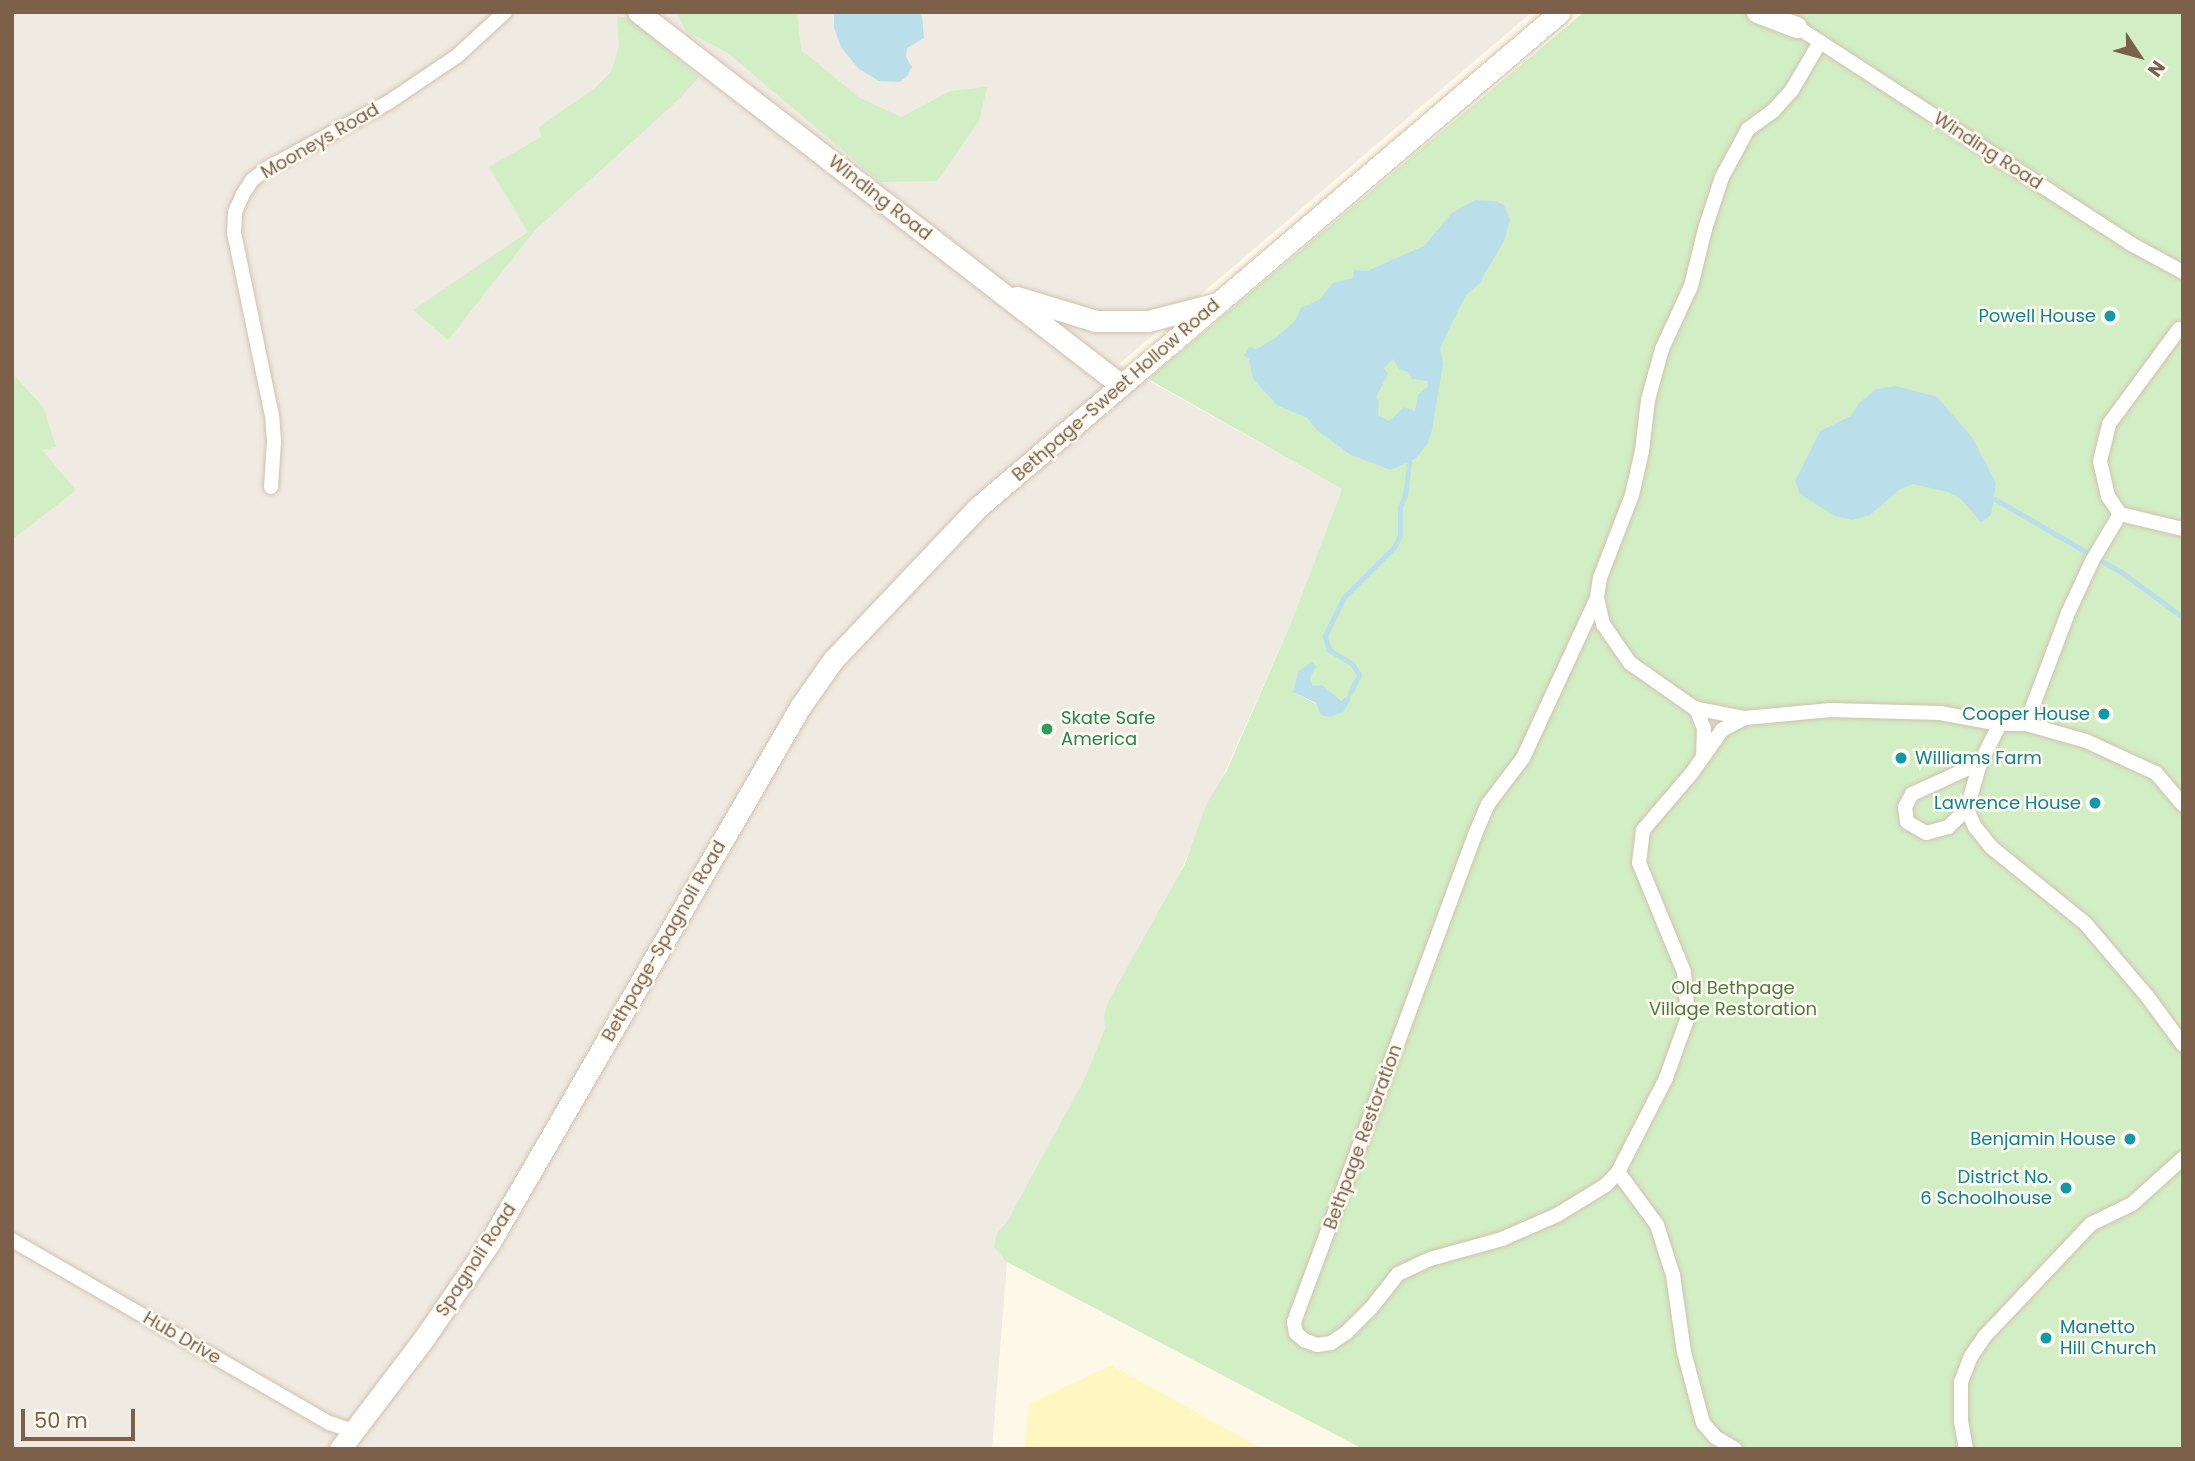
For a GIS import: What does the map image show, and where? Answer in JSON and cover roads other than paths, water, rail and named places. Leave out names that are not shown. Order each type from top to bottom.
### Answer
[{"type":"main road","name":"Winding Road","points":[[638,12],[1121,386]]},
{"type":"main road","points":[[1757,12],[1796,27]]},
{"type":"main road","name":"Bethpage-Sweet Hollow Road","points":[[733,823],[807,695],[833,660],[977,508],[1562,14]]},
{"type":"main road","points":[[1001,291],[1096,321],[1147,321],[1219,303]]},
{"type":"main road","name":"Bethpage-Spagnoli Road","points":[[596,1060],[733,823]]},
{"type":"main road","name":"Spagnoli Road","points":[[340,1449],[478,1260],[596,1060]]},
{"type":"street","name":"Mooneys Road","points":[[271,488],[274,442],[272,416],[234,233],[235,212],[243,194],[252,180],[268,168],[389,102],[457,56],[505,12]]},
{"type":"street","name":"Winding Road","points":[[1777,12],[1820,43],[2131,244],[2183,272]]},
{"type":"street","name":"Bethpage Restoration","points":[[1745,718],[1722,730],[1691,774],[1643,830],[1639,863],[1684,972],[1688,1017],[1667,1078],[1618,1172],[1605,1185],[1558,1214],[1502,1239],[1430,1259],[1398,1273],[1372,1307],[1331,1343],[1317,1345],[1296,1333],[1294,1322],[1476,832],[1488,804],[1523,758],[1597,598],[1600,578],[1632,495],[1642,451],[1648,400],[1662,349],[1691,286],[1705,229],[1722,177],[1748,130],[1773,111],[1792,90],[1820,43]]},
{"type":"street","points":[[2179,329],[2109,424],[2102,442],[2100,461],[2108,496],[2120,514],[2183,529]]},
{"type":"street","points":[[2026,723],[2094,557],[2120,514]]},
{"type":"street","name":"Bethpage Restoration","points":[[1597,598],[1602,624],[1630,663],[1696,708],[1745,718],[1840,710],[1940,713],[2000,724],[2026,723],[2086,741],[2155,773],[2183,805]]},
{"type":"street","points":[[1696,708],[1704,729],[1703,756]]},
{"type":"street","points":[[1980,763],[1912,794],[1904,814],[1913,827],[1926,833],[1948,827],[1967,809],[1980,763],[2000,724]]},
{"type":"street","points":[[1967,809],[1975,827],[1991,847],[2085,923],[2147,996],[2183,1045]]},
{"type":"street","points":[[1966,1449],[1961,1421],[1961,1382],[1970,1358],[1985,1336],[2091,1224],[2132,1204],[2183,1158]]},
{"type":"street","points":[[1618,1172],[1657,1224],[1673,1275],[1684,1352],[1703,1423],[1714,1437],[1735,1449]]},
{"type":"street","name":"Hub Drive","points":[[12,1240],[329,1423],[355,1431]]},
{"type":"water","points":[[834,12],[919,12],[922,16],[924,38],[907,48],[906,57],[912,67],[908,75],[900,82],[879,81],[859,69],[841,47],[834,27]]},
{"type":"water","points":[[1475,200],[1495,201],[1504,205],[1510,220],[1504,241],[1479,284],[1466,295],[1440,348],[1443,364],[1428,443],[1415,459],[1391,470],[1351,455],[1318,431],[1307,418],[1277,405],[1253,379],[1249,359],[1244,356],[1249,347],[1257,349],[1278,336],[1295,321],[1301,308],[1319,300],[1333,283],[1353,278],[1354,270],[1367,271],[1424,246],[1452,213]],"holes":[[[1393,359],[1399,369],[1408,372],[1412,379],[1427,381],[1428,386],[1418,395],[1415,411],[1404,407],[1389,421],[1378,415],[1379,401],[1376,397],[1388,374],[1384,368]]]},
{"type":"water","points":[[1896,386],[1937,397],[1972,437],[1996,483],[1991,515],[1981,522],[1961,499],[1948,492],[1913,484],[1899,490],[1870,515],[1852,520],[1835,516],[1800,494],[1795,481],[1820,431],[1851,416],[1859,403],[1876,389]]},
{"type":"water","points":[[1312,662],[1316,667],[1310,678],[1313,686],[1322,685],[1341,701],[1350,693],[1350,701],[1343,712],[1330,717],[1321,715],[1316,703],[1293,692],[1298,671]]},
{"type":"waterway","points":[[1350,693],[1359,675],[1352,664],[1329,650],[1325,636],[1344,597],[1395,546],[1400,535],[1400,507],[1405,496],[1409,462]]},
{"type":"waterway","points":[[1995,499],[2123,573],[2183,617]]},
{"type":"place","name":"Powell House","points":[[2110,316]]},
{"type":"place","name":"Cooper House","points":[[2104,714]]},
{"type":"place","name":"Skate Safe America","points":[[1047,729]]},
{"type":"place","name":"Williams Farm","points":[[1901,758]]},
{"type":"place","name":"Lawrence House","points":[[2095,803]]},
{"type":"place","name":"Benjamin House","points":[[2130,1139]]},
{"type":"place","name":"District No. 6 Schoolhouse","points":[[2066,1188]]},
{"type":"place","name":"Manetto Hill Church","points":[[2046,1338]]},
{"type":"park label","name":"Old Bethpage Village Restoration","points":[[1733,999]]}]
